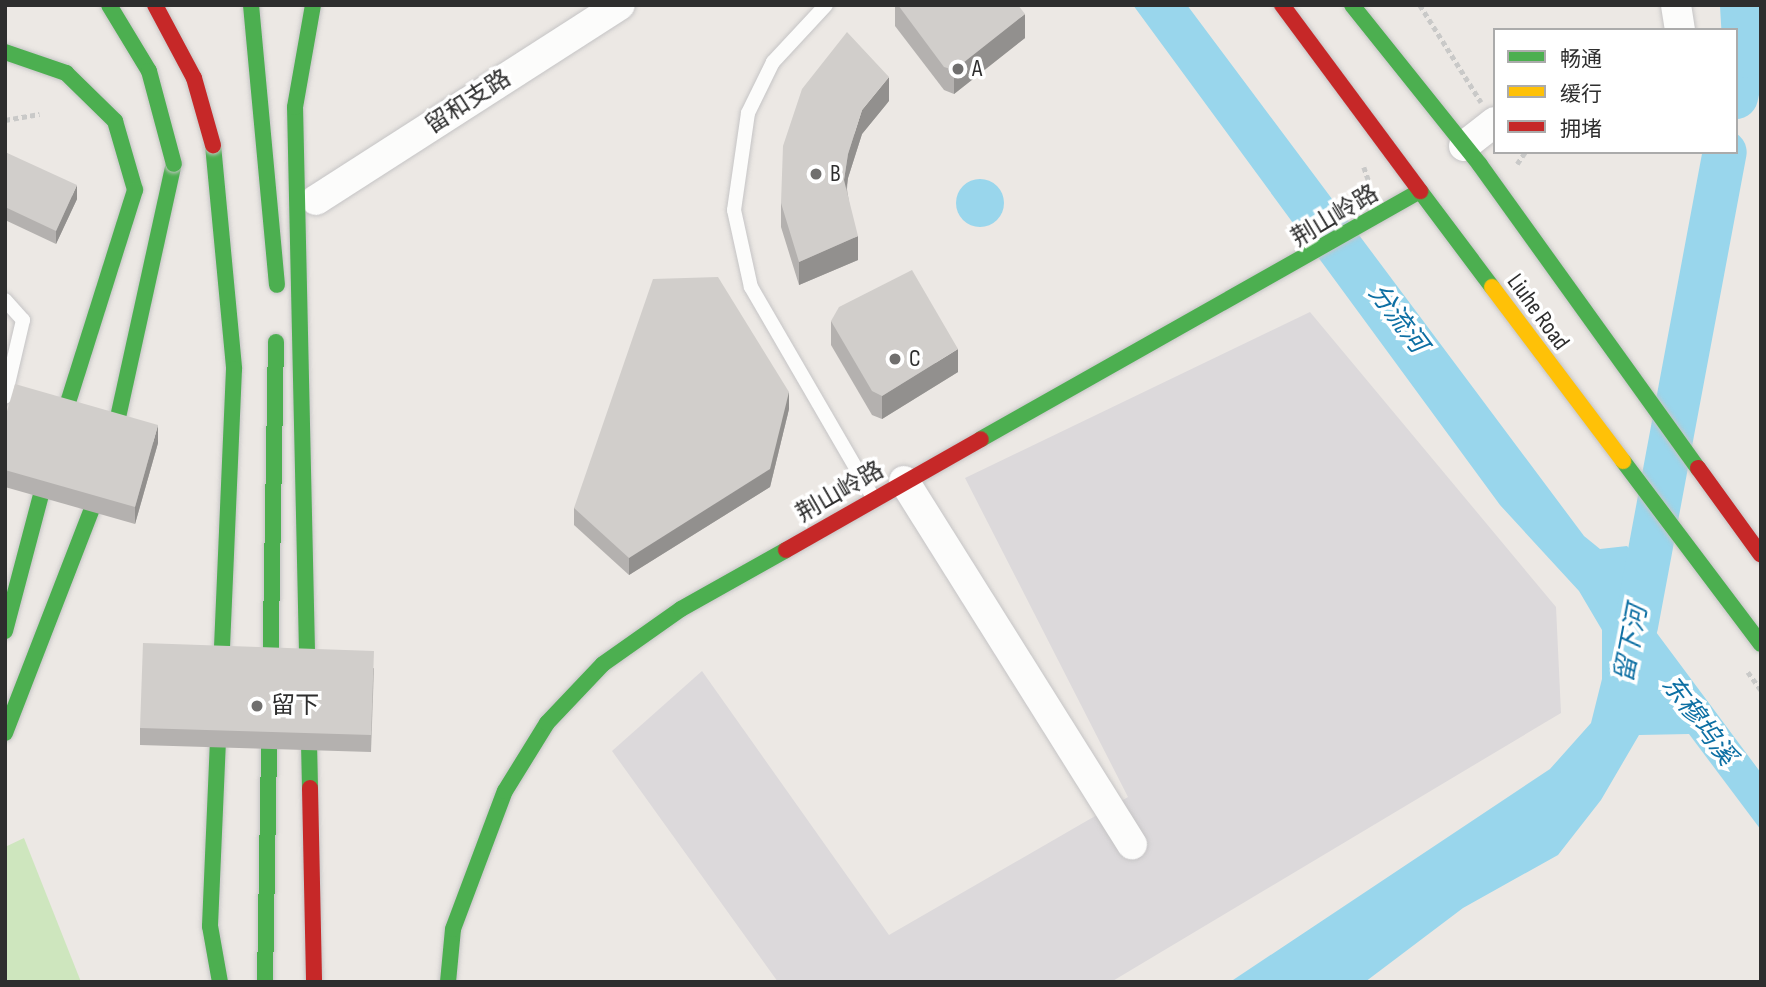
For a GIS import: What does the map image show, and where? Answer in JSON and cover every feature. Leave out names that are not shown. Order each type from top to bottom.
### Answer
[{"type":"main road","points":[[5,733],[106,472],[174,164],[149,71],[109,5]]},
{"type":"main road","points":[[155,5],[194,78],[213,145],[234,369],[210,926],[220,982]]},
{"type":"main road","points":[[251,5],[276,317],[265,982]]},
{"type":"main road","points":[[313,5],[295,107],[314,982]]},
{"type":"main road","name":"Liuhe Road","points":[[1282,5],[1646,495],[1761,643]]},
{"type":"main road","name":"Liuhe Road","points":[[1352,5],[1464,146],[1683,452],[1761,555]]},
{"type":"main road","points":[[5,52],[66,73],[115,121],[135,190],[11,592],[5,631]]},
{"type":"main road","name":"荆山岭路","points":[[448,982],[453,929],[505,791],[547,723],[603,664],[681,609],[904,481],[1299,264],[1420,191]]},
{"type":"main road","points":[[265,953],[272,982]]},
{"type":"street","name":"留和支路","points":[[316,200],[620,5]]},
{"type":"street","points":[[1676,5],[1679,28]]},
{"type":"street","points":[[1464,146],[1492,117]]},
{"type":"street","points":[[904,481],[1132,844]]},
{"type":"lane","points":[[821,7],[772,62],[748,113],[734,210],[751,287],[874,499]]},
{"type":"lane","points":[[5,300],[23,320],[5,397]]},
{"type":"path","points":[[1420,5],[1492,117]]},
{"type":"path","points":[[5,120],[39,114]]},
{"type":"shaded area","points":[[1310,312],[1556,607],[1561,713],[1111,982],[778,982],[612,751],[702,671],[889,935],[1128,797],[965,478]]},
{"type":"green space","points":[[24,838],[81,982],[5,982],[5,847]]},
{"type":"water","points":[[1133,5],[1187,5],[1584,536],[1600,549],[1627,546],[1659,581],[1656,632],[1761,773],[1761,830],[1689,734],[1639,735],[1601,800],[1558,855],[1463,908],[1365,982],[1230,982],[1550,769],[1591,723],[1602,679],[1602,630],[1579,591],[1500,505]]},
{"type":"water","points":[[980,179],[997,186],[1004,203],[997,220],[980,227],[963,220],[956,203],[963,186]]},
{"type":"building","name":"A","points":[[898,5],[1018,5],[1025,14],[954,70],[944,67]]},
{"type":"building","name":"B","points":[[847,32],[889,77],[862,110],[848,154],[844,180],[858,236],[799,262],[781,203],[783,146],[802,89]]},
{"type":"building","points":[[5,152],[77,185],[56,231],[5,207]]},
{"type":"building","name":"C","points":[[912,270],[958,349],[882,396],[872,391],[831,321],[839,307]]},
{"type":"building","points":[[718,277],[789,392],[770,469],[629,558],[574,508],[653,279]]},
{"type":"building","points":[[15,384],[158,425],[135,507],[5,470],[5,418]]},
{"type":"building","name":"留下","points":[[143,643],[374,651],[371,735],[140,728]]},
{"type":"waterway","name":"留下河","points":[[1738,88],[1745,56],[1742,5]]},
{"type":"waterway","name":"留下河","points":[[1636,626],[1725,154]]},
{"type":"traffic: fast","points":[[109,5],[149,71],[174,164]]},
{"type":"traffic: fast","points":[[251,5],[277,285]]},
{"type":"traffic: fast","points":[[310,788],[295,107],[313,5]]},
{"type":"traffic: fast","points":[[1352,5],[1480,165],[1698,468]]},
{"type":"traffic: fast","points":[[5,52],[66,73],[115,121],[135,190],[51,457],[5,631]]},
{"type":"traffic: fast","points":[[213,145],[234,369],[210,926],[220,982]]},
{"type":"traffic: fast","points":[[5,733],[106,472],[174,164]]},
{"type":"traffic: fast","points":[[981,439],[1420,191],[1492,287]]},
{"type":"traffic: fast","points":[[265,982],[276,342]]},
{"type":"traffic: fast","points":[[1623,461],[1761,644]]},
{"type":"traffic: fast","points":[[448,982],[453,929],[505,791],[547,723],[603,664],[681,609],[786,550]]},
{"type":"traffic: slow","points":[[1492,287],[1623,461]]},
{"type":"traffic: jam","points":[[155,5],[194,78],[213,145]]},
{"type":"traffic: jam","points":[[1282,5],[1420,191]]},
{"type":"traffic: jam","points":[[786,550],[981,439]]},
{"type":"traffic: jam","points":[[1698,468],[1761,555]]},
{"type":"traffic: jam","points":[[310,788],[314,982]]},
{"type":"place","name":"A","points":[[958,69]]},
{"type":"place","name":"B","points":[[816,174]]},
{"type":"place","name":"C","points":[[895,359]]},
{"type":"place","name":"留下","points":[[257,706]]},
{"type":"water label","name":"分流河","points":[[1397,319]]},
{"type":"water label","name":"东穆坞溪","points":[[1698,721]]}]
